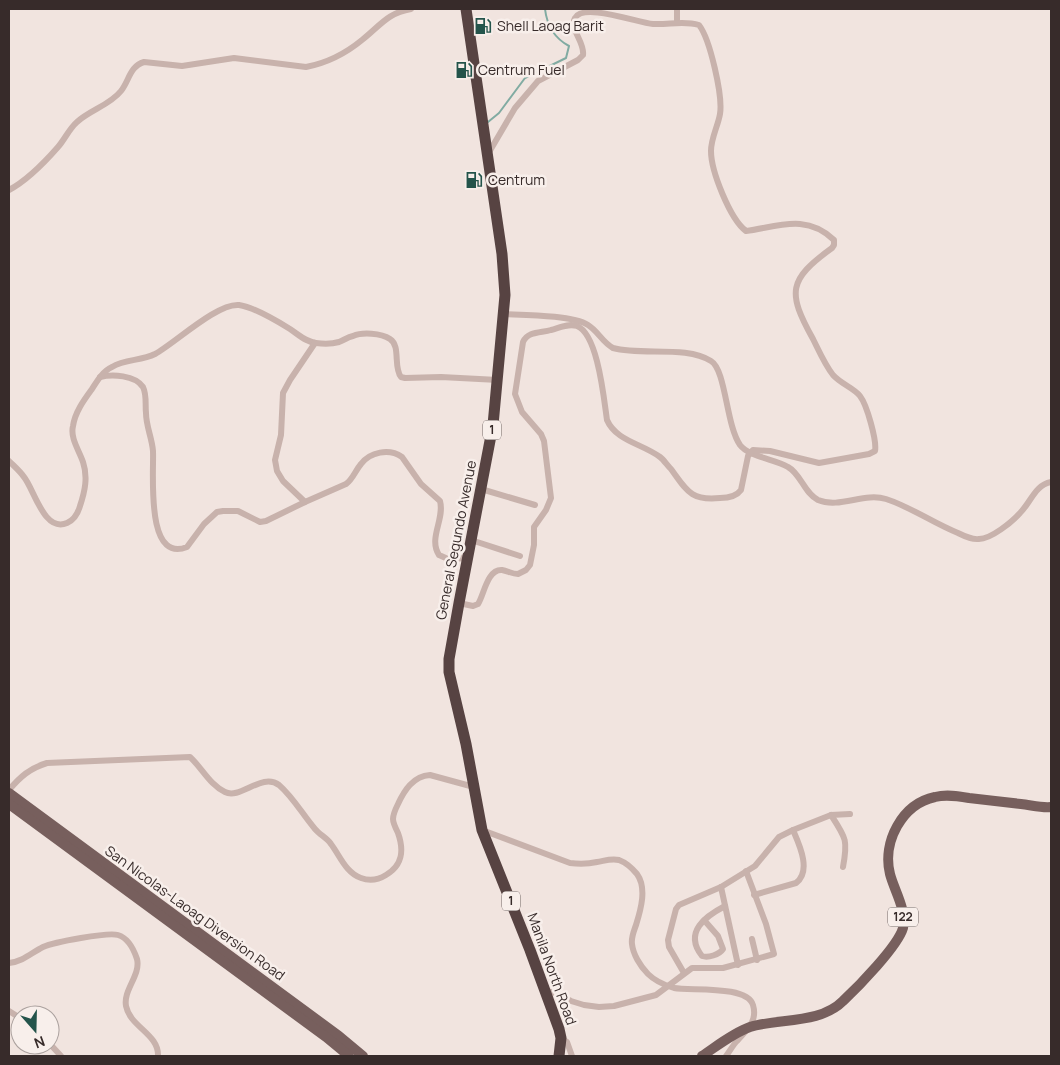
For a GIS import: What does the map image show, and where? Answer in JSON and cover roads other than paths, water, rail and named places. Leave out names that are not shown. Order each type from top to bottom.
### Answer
[{"type":"highway","name":"General Segundo Avenue","points":[[460,720],[449,672],[449,660],[488,454],[498,380],[505,296],[503,264],[484,122],[466,9]]},
{"type":"highway","name":"Manila North Road","points":[[460,720],[482,830],[546,992],[561,1038],[559,1056]]},
{"type":"main road","name":"San Nicolas-Laoag Diversion Road","points":[[9,792],[339,1036],[363,1056]]},
{"type":"main road","name":"122","points":[[702,1056],[735,1034],[751,1027],[826,1013],[842,1002],[892,948],[903,928],[904,920],[903,911],[889,872],[889,851],[892,836],[899,822],[910,809],[935,797],[952,796],[1051,807]]},
{"type":"main road","name":"San Nicolas-Laoag Diversion Road","points":[[9,804],[326,1037],[349,1056]]},
{"type":"street","points":[[9,190],[38,168],[81,118],[122,91],[135,66],[141,63],[182,66],[234,58],[306,67],[316,65],[347,52],[391,15],[411,9]]},
{"type":"street","points":[[677,9],[677,21]]},
{"type":"street","points":[[488,154],[515,108],[538,81],[578,60],[583,55],[582,45],[574,25],[578,14],[602,13],[655,24],[677,21],[699,25],[708,43],[715,69],[720,106],[719,118],[711,146],[712,162],[723,193],[737,222],[746,231],[785,223],[805,225],[817,229],[834,240],[832,248],[809,266],[798,281],[795,289],[796,304],[806,327],[832,374],[861,397],[872,424],[876,444],[875,451],[870,454],[818,463],[770,451],[758,450],[750,452]]},
{"type":"street","points":[[9,461],[24,477],[40,509],[47,517],[62,524],[73,519],[83,497],[86,477],[84,464],[73,439],[73,426],[79,409],[100,377],[113,366],[153,355],[212,315],[229,306],[246,307],[315,343],[338,342],[356,334],[376,335],[391,339],[394,344],[401,377],[498,380]]},
{"type":"street","points":[[503,314],[573,319],[587,324],[605,344],[614,348],[689,354],[710,360],[715,364],[720,375],[726,405],[737,440],[742,448],[789,467],[795,472],[807,490],[820,500],[847,502],[868,498],[885,499],[940,526],[976,539],[984,539],[995,534],[1020,513],[1038,489],[1045,483],[1051,482]]},
{"type":"street","points":[[459,603],[473,606],[478,604],[489,579],[496,571],[502,570],[518,574],[528,568],[532,556],[534,527],[550,504],[551,492],[544,441],[541,434],[522,412],[515,394],[523,342],[529,335],[568,325],[576,326],[583,330],[589,338],[594,351],[610,428],[617,435],[662,458],[690,493],[698,498],[703,500],[738,494],[741,490],[750,452]]},
{"type":"street","points":[[305,502],[283,481],[277,471],[275,460],[281,435],[283,393],[315,343]]},
{"type":"street","points":[[100,377],[110,375],[133,379],[143,386],[146,420],[153,448],[154,502],[158,530],[162,541],[170,547],[181,550],[187,548],[204,524],[217,512],[223,510],[238,511],[262,522],[271,520],[305,502],[346,484],[352,479],[360,465],[372,455],[382,452],[397,454],[407,463],[421,484],[440,501],[441,512],[435,543],[438,555],[448,559],[468,558]]},
{"type":"street","points":[[481,489],[535,505]]},
{"type":"street","points":[[471,540],[520,556]]},
{"type":"street","points":[[9,792],[24,773],[47,763],[190,758],[215,784],[228,794],[264,782],[270,782],[279,786],[317,831],[329,842],[353,874],[369,880],[382,878],[387,875],[394,870],[399,862],[402,846],[393,816],[402,796],[412,783],[423,776],[430,775],[474,787]]},
{"type":"street","points":[[684,973],[668,940],[676,909],[685,902],[721,887],[758,863],[775,840],[793,830],[831,815],[850,814]]},
{"type":"street","points":[[831,815],[845,840],[843,867]]},
{"type":"street","points":[[482,830],[570,863],[583,864],[613,859],[621,861],[632,868],[640,878],[643,892],[632,938],[632,946],[648,974],[658,982],[669,986],[694,990],[736,992],[753,1004],[754,1013],[751,1027],[736,1041],[726,1056]]},
{"type":"street","points":[[754,895],[796,883],[800,879],[804,858],[793,830]]},
{"type":"street","points":[[546,992],[555,993],[576,1004],[599,1008],[656,995],[684,973],[696,967],[723,968],[757,960],[775,953],[746,871]]},
{"type":"street","points":[[721,887],[738,965]]},
{"type":"street","points":[[704,920],[718,936],[722,947],[720,953],[707,957],[700,953],[695,935],[697,928],[704,920],[711,914],[725,906]]},
{"type":"street","points":[[9,963],[27,958],[46,946],[101,936],[118,935],[122,937],[130,946],[137,962],[135,975],[127,994],[126,1008],[132,1019],[155,1044],[158,1049],[158,1056]]},
{"type":"street","points":[[752,939],[757,960]]},
{"type":"street","points":[[561,1038],[567,1042],[572,1056]]},
{"type":"waterway","points":[[488,122],[499,113],[525,78],[566,58],[569,46],[552,31],[547,21],[545,9]]},
{"type":"place","name":"Shell Laoag Barit","points":[[483,26]]},
{"type":"place","name":"Centrum Fuel","points":[[464,70]]},
{"type":"place","name":"Centrum","points":[[474,180]]}]
